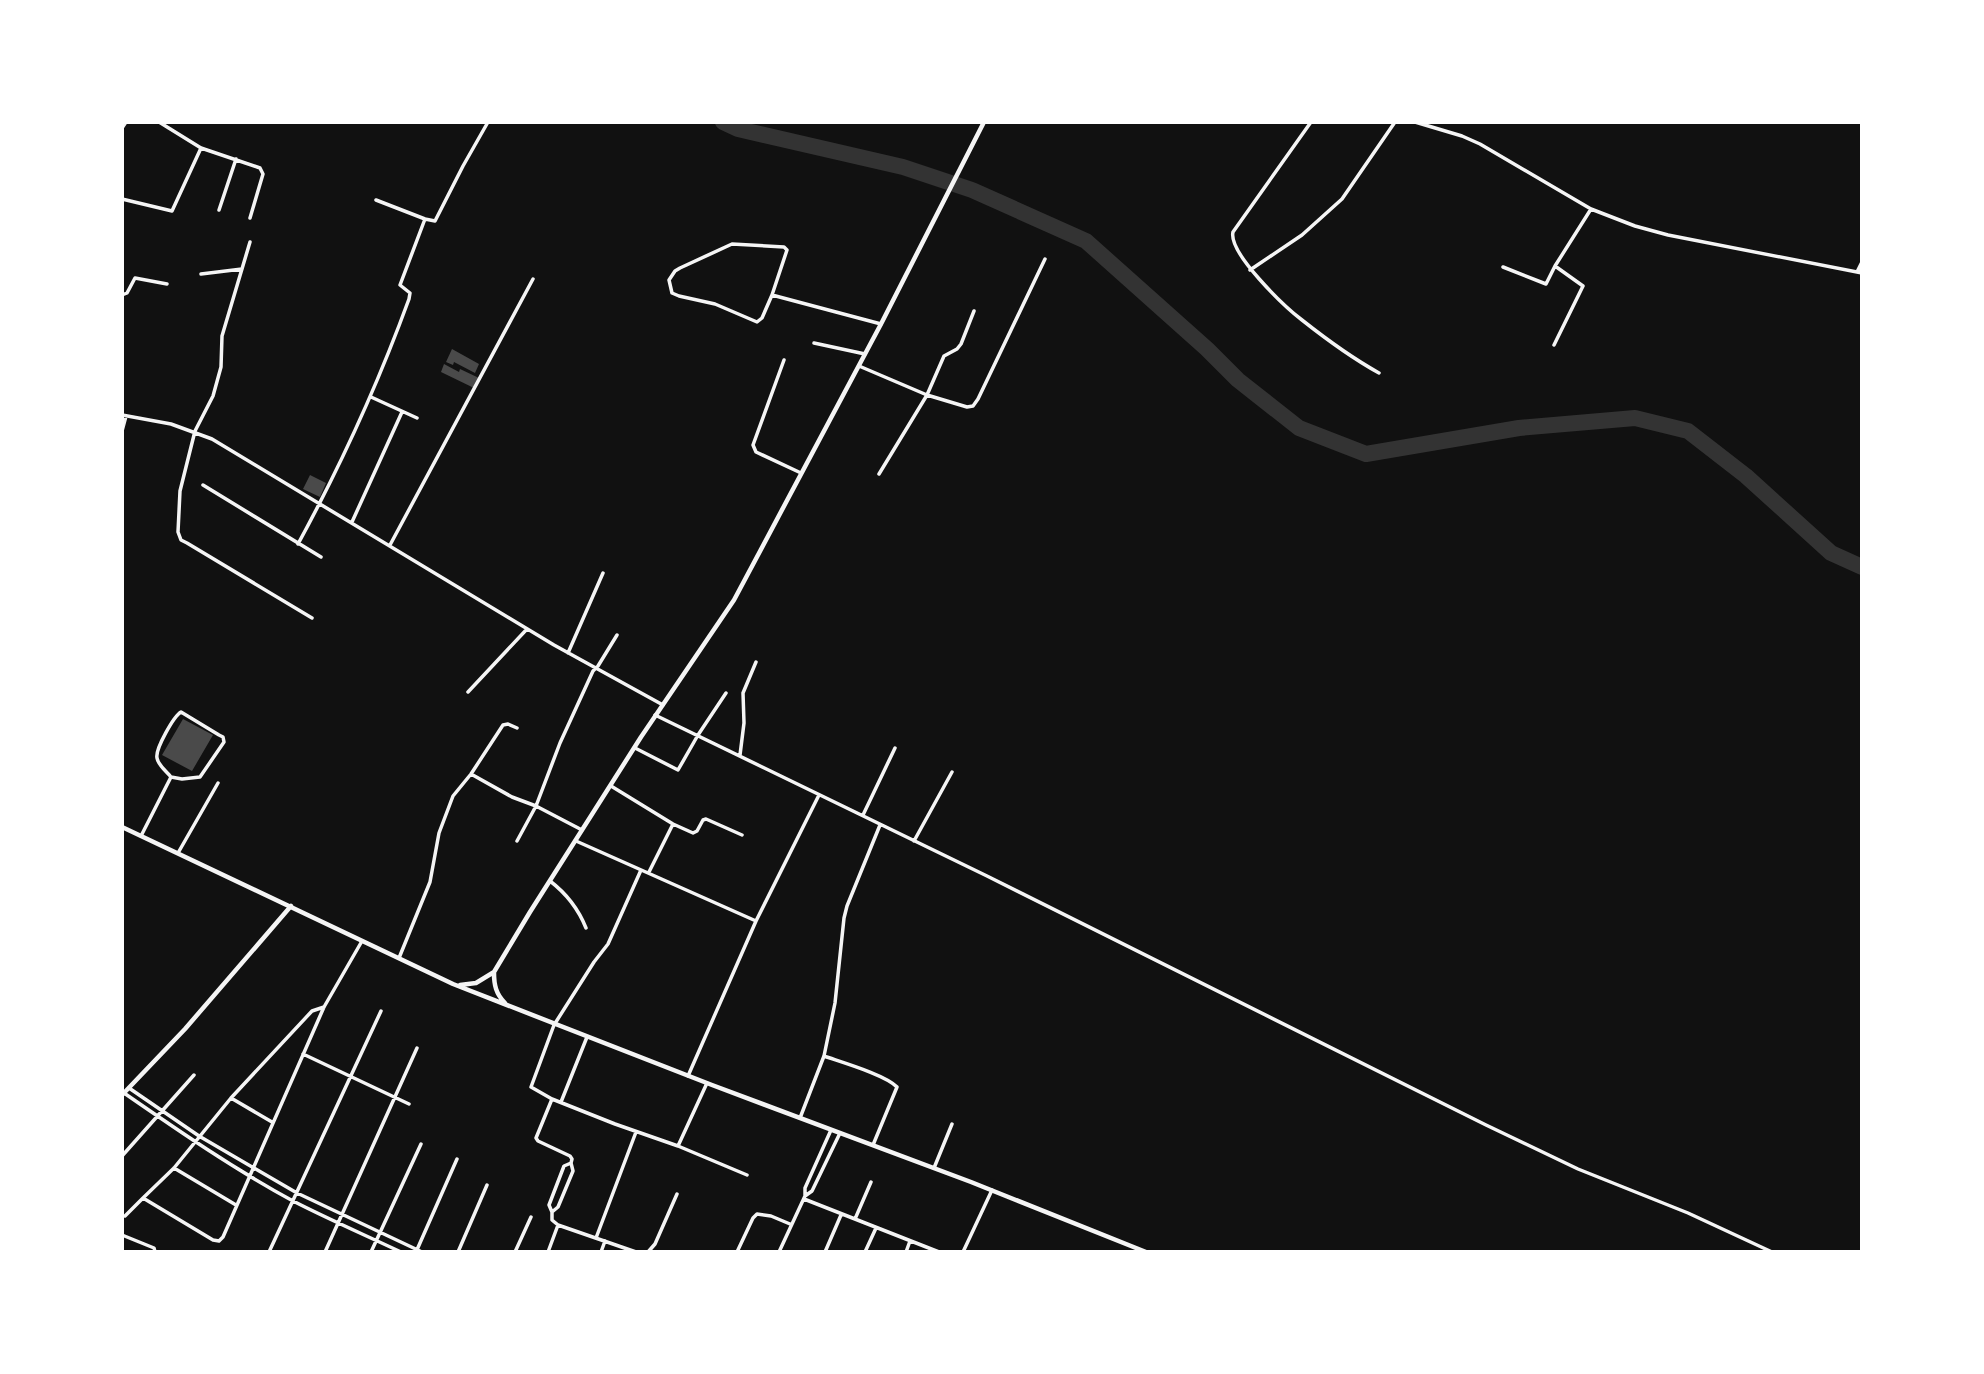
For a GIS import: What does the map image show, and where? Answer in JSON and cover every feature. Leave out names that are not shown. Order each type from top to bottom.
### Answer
[{"type":"street","points":[[122,128],[126,122]]},
{"type":"street","points":[[159,122],[201,148],[262,170],[250,218]]},
{"type":"street","points":[[376,200],[433,222],[436,220],[488,122]]},
{"type":"street","points":[[453,985],[476,983],[494,972],[634,747],[734,600],[881,324],[984,122]]},
{"type":"street","points":[[1311,122],[1231,237],[1250,270],[1299,318],[1378,373]]},
{"type":"street","points":[[1250,270],[1302,235],[1342,199],[1395,122]]},
{"type":"street","points":[[1415,122],[1462,136],[1488,148],[1591,209],[1635,226],[1859,273],[1861,262]]},
{"type":"street","points":[[122,199],[172,211],[201,148]]},
{"type":"street","points":[[219,211],[236,159]]},
{"type":"street","points":[[1503,267],[1546,284],[1591,209]]},
{"type":"street","points":[[298,544],[371,397],[409,299],[409,291],[400,285],[425,219]]},
{"type":"street","points":[[250,242],[222,336],[221,367],[213,396],[195,431],[178,504],[178,532],[181,540],[312,618]]},
{"type":"street","points":[[728,245],[784,247],[787,250],[772,295],[762,318],[757,322],[715,304],[672,293],[669,280],[675,271],[728,245]]},
{"type":"street","points":[[859,365],[927,395],[967,407],[972,406],[978,399],[1045,259]]},
{"type":"street","points":[[1554,345],[1583,286],[1555,266]]},
{"type":"street","points":[[201,274],[242,269]]},
{"type":"street","points":[[122,295],[127,293],[135,278],[167,284]]},
{"type":"street","points":[[390,545],[533,279]]},
{"type":"street","points":[[772,295],[881,324]]},
{"type":"street","points":[[879,474],[927,395],[944,356],[961,344],[974,311]]},
{"type":"street","points":[[814,343],[865,354]]},
{"type":"street","points":[[783,360],[753,445],[756,452],[802,473]]},
{"type":"street","points":[[371,397],[417,418]]},
{"type":"street","points":[[352,522],[402,412]]},
{"type":"street","points":[[122,431],[124,415],[171,424],[212,439],[527,629],[663,705]]},
{"type":"street","points":[[203,485],[321,557]]},
{"type":"street","points":[[568,653],[603,573]]},
{"type":"street","points":[[468,692],[527,629]]},
{"type":"street","points":[[517,841],[536,806],[560,743],[595,669],[617,635]]},
{"type":"street","points":[[740,755],[744,723],[743,692],[756,662]]},
{"type":"street","points":[[634,747],[678,771],[726,692]]},
{"type":"street","points":[[181,712],[223,737],[224,742],[200,777],[171,777],[158,760],[157,752],[175,716],[181,712]]},
{"type":"street","points":[[656,715],[1008,886],[1486,1125],[1578,1169],[1688,1213],[1772,1251]]},
{"type":"street","points":[[399,958],[430,882],[443,819],[453,796],[503,725],[517,728]]},
{"type":"street","points":[[863,816],[895,748]]},
{"type":"street","points":[[914,841],[952,772]]},
{"type":"street","points":[[471,774],[512,797],[583,830]]},
{"type":"street","points":[[141,836],[171,777]]},
{"type":"street","points":[[178,853],[218,783]]},
{"type":"street","points":[[611,786],[673,824],[693,833],[706,819],[742,835]]},
{"type":"street","points":[[688,1076],[756,920],[819,795]]},
{"type":"street","points":[[648,873],[673,824]]},
{"type":"street","points":[[800,1118],[824,1056],[835,1003],[844,918],[856,880],[880,824]]},
{"type":"street","points":[[122,827],[453,985],[1146,1251]]},
{"type":"street","points":[[576,841],[756,920]]},
{"type":"street","points":[[641,870],[608,944],[554,1024],[531,1087],[552,1098],[747,1175]]},
{"type":"street","points":[[550,881],[573,903],[586,928]]},
{"type":"street","points":[[291,906],[185,1028],[123,1094],[195,1142],[293,1201],[401,1251]]},
{"type":"street","points":[[143,1198],[213,1240],[219,1241],[223,1237],[324,1007],[362,941]]},
{"type":"street","points":[[494,972],[498,994],[511,1008]]},
{"type":"street","points":[[125,1216],[174,1168],[232,1098],[312,1011],[324,1007]]},
{"type":"street","points":[[269,1251],[381,1010]]},
{"type":"street","points":[[561,1101],[587,1037]]},
{"type":"street","points":[[325,1251],[417,1048]]},
{"type":"street","points":[[303,1054],[409,1104]]},
{"type":"street","points":[[824,1056],[897,1087],[873,1145]]},
{"type":"street","points":[[122,1156],[194,1075]]},
{"type":"street","points":[[678,1146],[707,1083]]},
{"type":"street","points":[[129,1088],[200,1136],[297,1193],[419,1251],[457,1159]]},
{"type":"street","points":[[232,1098],[273,1123]]},
{"type":"street","points":[[552,1098],[536,1138],[570,1156],[573,1171],[558,1207],[552,1212]]},
{"type":"street","points":[[934,1168],[952,1125]]},
{"type":"street","points":[[779,1251],[832,1130]]},
{"type":"street","points":[[596,1238],[636,1132]]},
{"type":"street","points":[[804,1197],[812,1191],[840,1133]]},
{"type":"street","points":[[371,1251],[421,1144]]},
{"type":"street","points":[[571,1163],[564,1166],[549,1205],[552,1220],[558,1225],[636,1251]]},
{"type":"street","points":[[174,1168],[236,1205]]},
{"type":"street","points":[[854,1219],[871,1182]]},
{"type":"street","points":[[458,1251],[487,1185]]},
{"type":"street","points":[[963,1251],[992,1190]]},
{"type":"street","points":[[648,1251],[654,1244],[677,1194]]},
{"type":"street","points":[[804,1197],[939,1251]]},
{"type":"street","points":[[737,1251],[757,1213],[791,1224]]},
{"type":"street","points":[[825,1251],[841,1214]]},
{"type":"street","points":[[515,1251],[531,1217]]},
{"type":"street","points":[[548,1251],[558,1225]]},
{"type":"street","points":[[865,1251],[876,1227]]},
{"type":"street","points":[[122,1236],[155,1251]]},
{"type":"street","points":[[601,1251],[605,1241]]},
{"type":"street","points":[[906,1251],[910,1241]]},
{"type":"street","points":[[1124,1251],[1128,1244]]},
{"type":"building","points":[[452,349],[479,364],[475,373],[454,362],[453,365],[446,362]]},
{"type":"building","points":[[444,364],[479,378],[474,388],[441,372]]},
{"type":"building","points":[[310,475],[326,483],[320,497],[303,489]]},
{"type":"building","points":[[183,719],[213,735],[192,771],[162,755]]},
{"type":"waterway","points":[[723,122],[738,129],[903,167],[972,190],[1086,241],[1238,380],[1299,428],[1366,454],[1519,428],[1635,418],[1688,431],[1746,476],[1831,553],[1862,567]]}]
